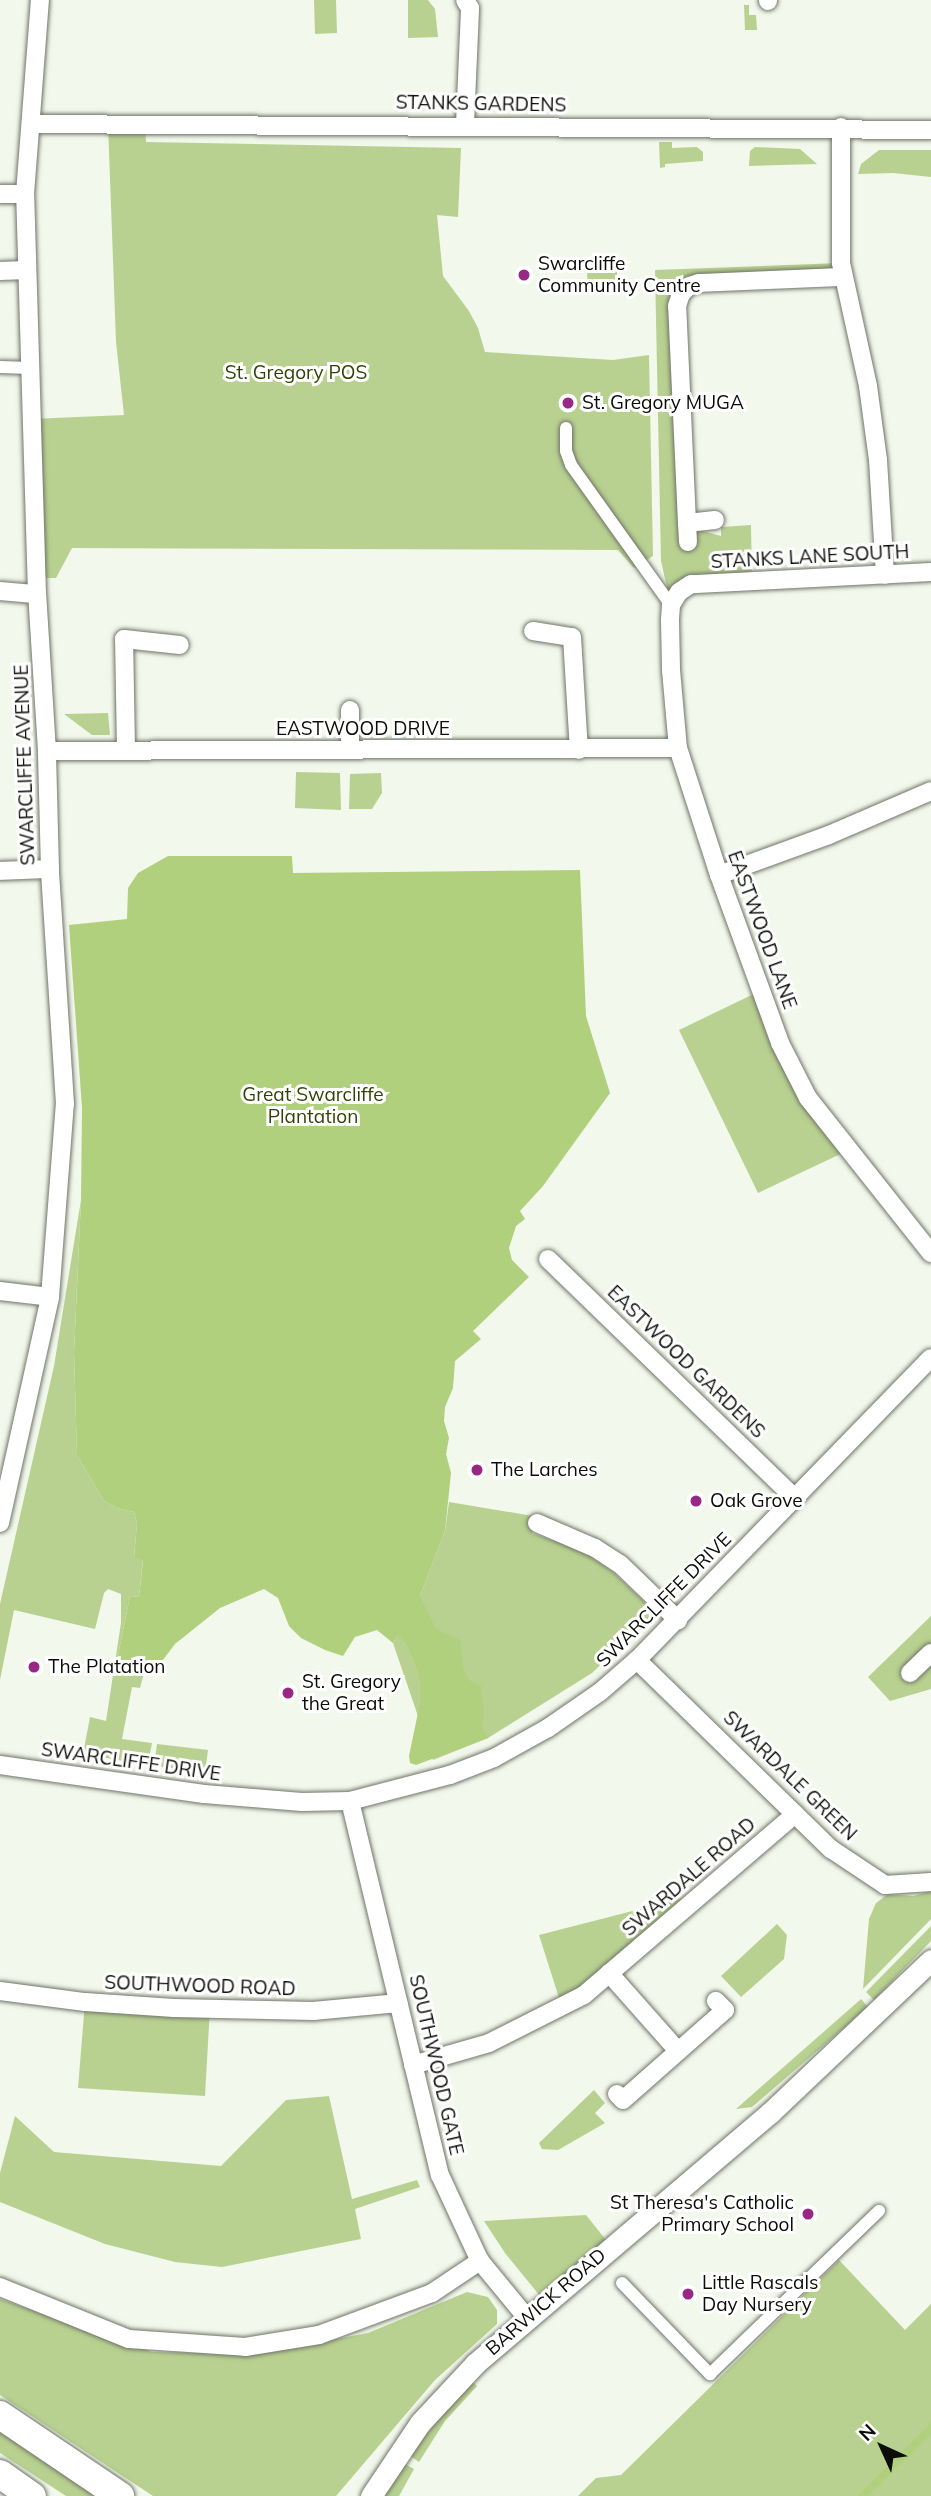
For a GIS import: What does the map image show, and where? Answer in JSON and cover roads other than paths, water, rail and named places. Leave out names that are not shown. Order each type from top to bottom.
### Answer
[{"type":"highway","points":[[0,2415],[120,2496]]},
{"type":"highway","points":[[0,2474],[32,2496]]},
{"type":"street","name":"SWARCLIFFE AVENUE","points":[[0,1523],[50,1297],[65,1104],[37,594],[25,194],[40,0]]},
{"type":"street","points":[[465,0],[470,8],[465,124]]},
{"type":"street","name":"STANKS GARDENS","points":[[31,124],[465,124],[721,130],[841,127],[931,130]]},
{"type":"street","points":[[841,127],[843,277],[868,386],[878,460],[885,575]]},
{"type":"street","points":[[0,194],[25,194]]},
{"type":"street","points":[[0,271],[27,270]]},
{"type":"street","points":[[688,542],[677,306],[681,294],[688,286],[699,283],[843,277]]},
{"type":"street","points":[[0,367],[30,368]]},
{"type":"street","points":[[566,428],[566,452],[571,464],[671,605]]},
{"type":"street","points":[[687,523],[715,520]]},
{"type":"street","name":"STANKS LANE SOUTH","points":[[671,605],[679,592],[691,584],[931,572]]},
{"type":"street","points":[[0,591],[37,594]]},
{"type":"street","name":"EASTWOOD LANE","points":[[671,605],[670,670],[678,748],[719,875],[780,1043],[808,1098],[931,1253]]},
{"type":"street","points":[[533,631],[572,636],[579,750]]},
{"type":"street","points":[[126,750],[124,639],[180,645]]},
{"type":"street","points":[[350,709],[350,750]]},
{"type":"street","name":"EASTWOOD DRIVE","points":[[47,751],[678,748]]},
{"type":"street","points":[[719,875],[829,835],[931,791]]},
{"type":"street","points":[[0,872],[50,869]]},
{"type":"street","name":"EASTWOOD GARDENS","points":[[548,1259],[794,1497]]},
{"type":"street","points":[[0,1291],[50,1297]]},
{"type":"street","name":"SWARCLIFFE DRIVE","points":[[0,1765],[229,1797],[302,1802],[351,1801],[450,1775],[494,1758],[548,1728],[600,1692],[638,1660],[931,1358]]},
{"type":"street","points":[[537,1524],[595,1548],[620,1564],[677,1620]]},
{"type":"street","points":[[911,1673],[931,1653]]},
{"type":"street","name":"SWARDALE GREEN","points":[[638,1660],[831,1849],[885,1885],[931,1882]]},
{"type":"street","name":"SOUTHWOOD GATE","points":[[351,1801],[440,2175],[480,2260],[527,2319]]},
{"type":"street","name":"SWARDALE ROAD","points":[[413,2065],[489,2043],[584,1995],[795,1814]]},
{"type":"street","name":"BARWICK ROAD","points":[[371,2496],[443,2395],[527,2319],[770,2113],[931,1960]]},
{"type":"street","points":[[609,1973],[678,2051]]},
{"type":"street","name":"SOUTHWOOD ROAD","points":[[0,1991],[85,2002],[174,2008],[313,2011],[399,2003]]},
{"type":"street","points":[[617,2094],[623,2100],[724,2010],[716,2001]]},
{"type":"street","points":[[622,2283],[710,2374],[879,2211]]},
{"type":"street","points":[[0,2287],[128,2339],[245,2347],[332,2331],[432,2293],[480,2260]]},
{"type":"place","name":"Swarcliffe Community Centre","points":[[524,275]]},
{"type":"place","name":"St. Gregory MUGA","points":[[568,403]]},
{"type":"place","name":"The Larches","points":[[477,1470]]},
{"type":"place","name":"Oak Grove","points":[[696,1501]]},
{"type":"place","name":"The Platation","points":[[34,1667]]},
{"type":"place","name":"St. Gregory the Great","points":[[288,1693]]},
{"type":"place","name":"St Theresa's Catholic Primary School","points":[[808,2214]]},
{"type":"place","name":"Little Rascals Day Nursery","points":[[688,2294]]},
{"type":"park label","name":"St. Gregory POS","points":[[296,373]]},
{"type":"park label","name":"Great Swarcliffe Plantation","points":[[313,1106]]}]
